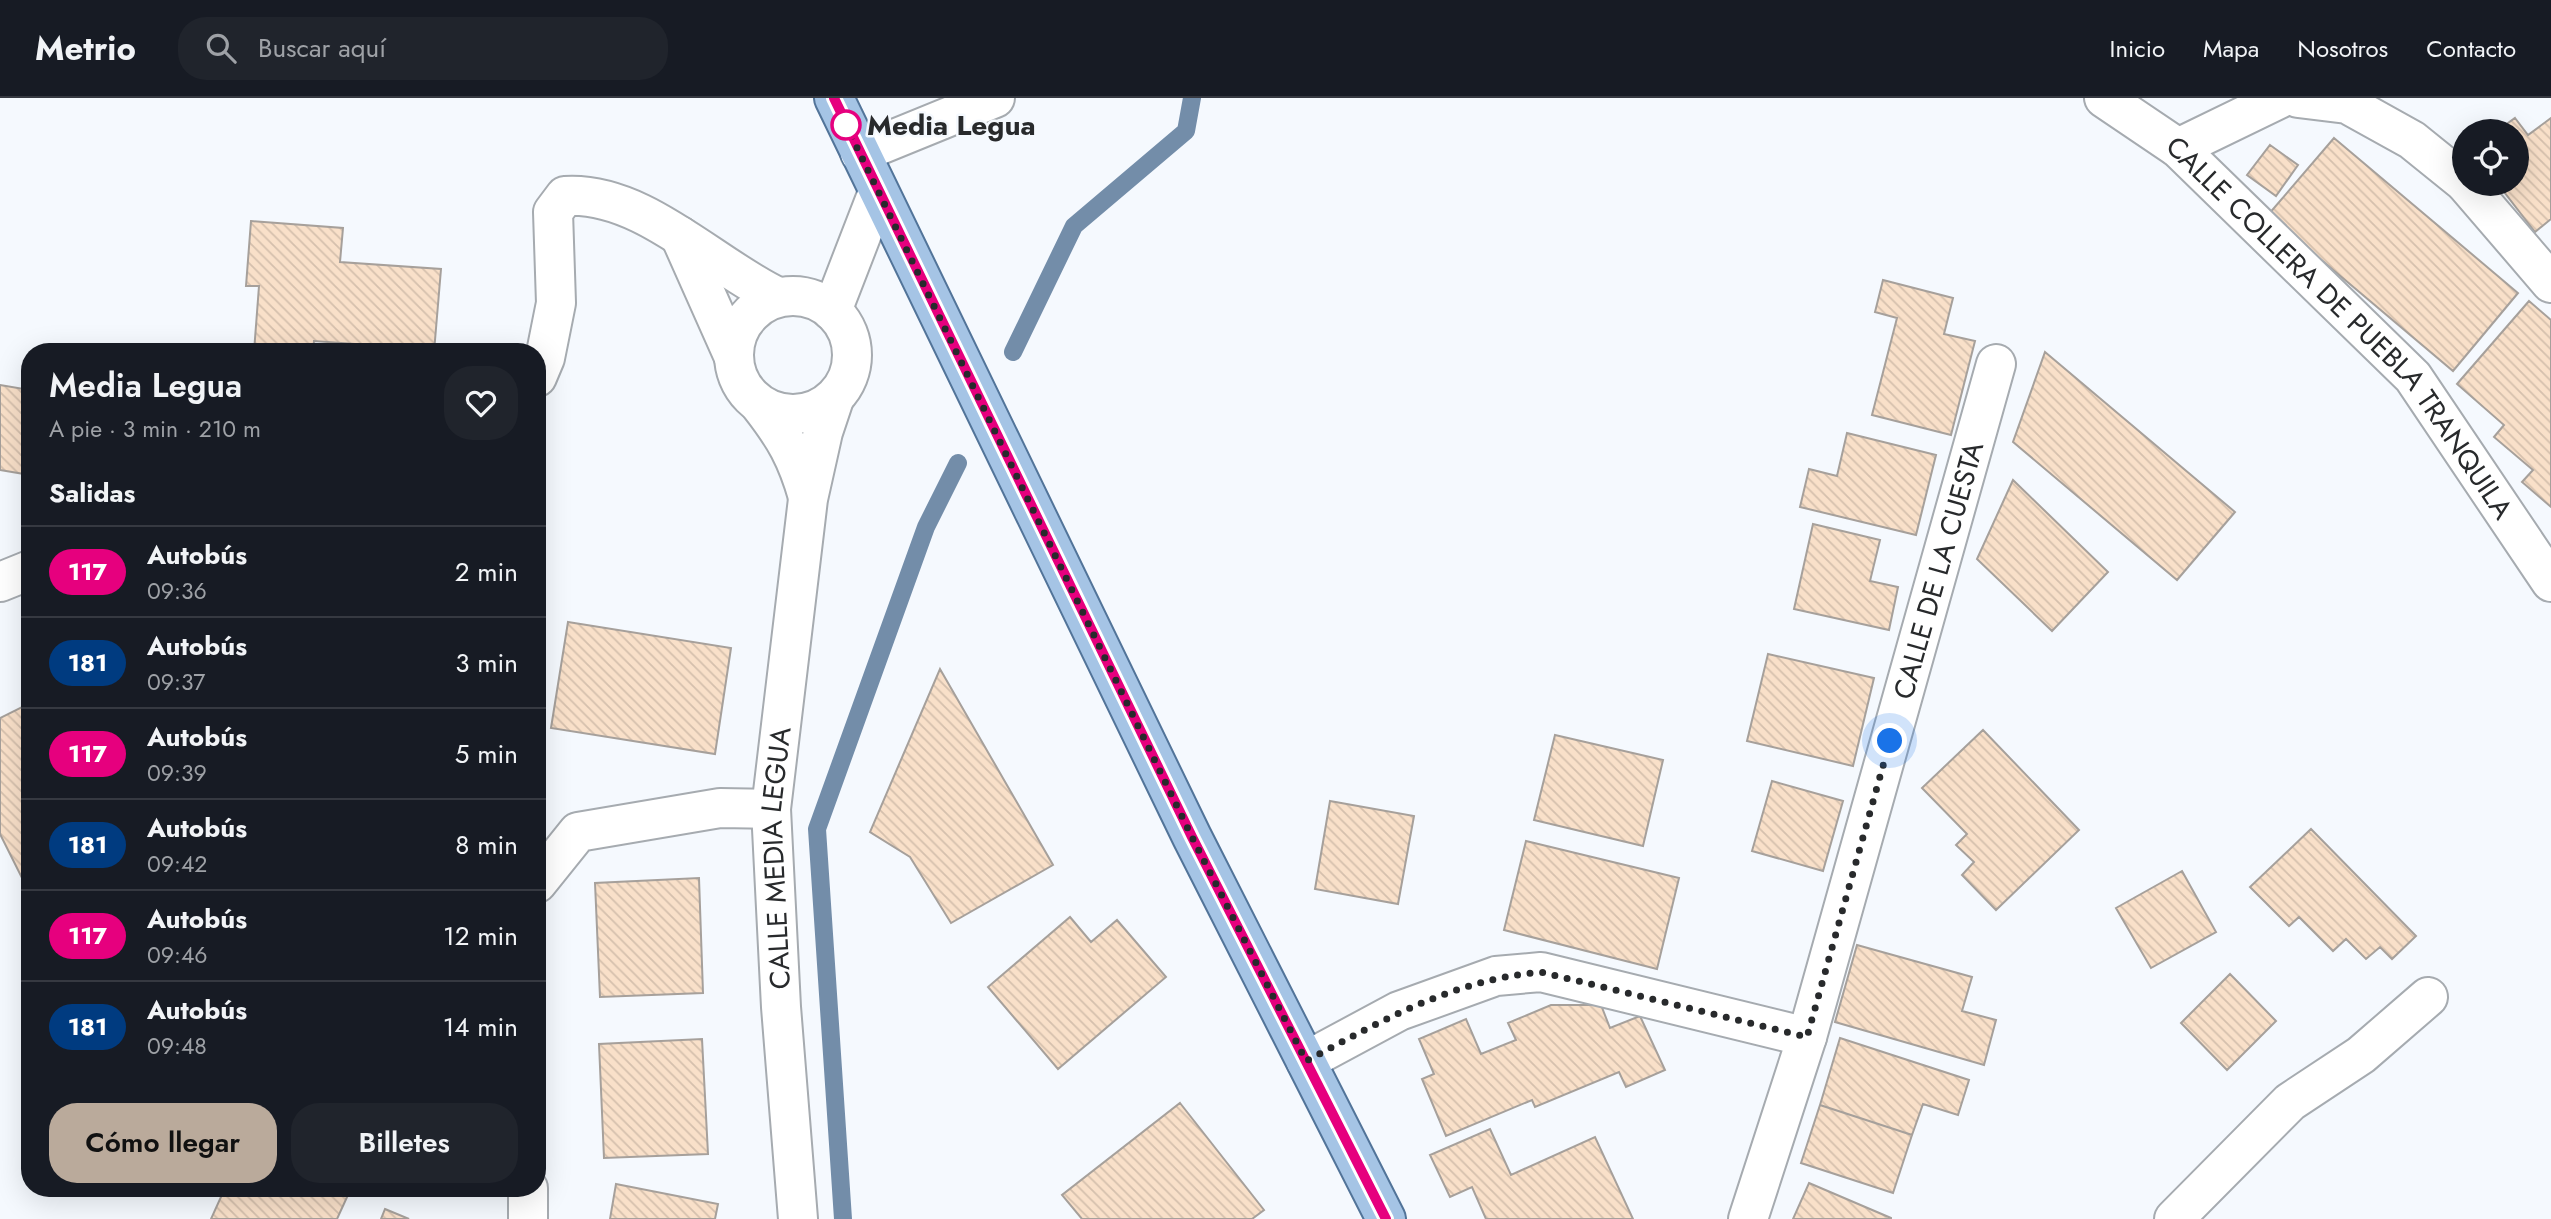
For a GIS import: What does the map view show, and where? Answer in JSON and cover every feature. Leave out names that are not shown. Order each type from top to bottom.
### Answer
[{"type":"main road","points":[[834,98],[1192,837],[1386,1219]]},
{"type":"street","points":[[859,153],[995,98]]},
{"type":"street","name":"CALLE COLLERA DE PUEBLA TRANQUILA","points":[[2104,98],[2178,148],[2413,377],[2551,582]]},
{"type":"street","points":[[2178,148],[2281,98]]},
{"type":"street","points":[[2298,98],[2347,104],[2412,141],[2452,173]]},
{"type":"street","points":[[832,311],[878,192]]},
{"type":"street","points":[[546,353],[556,303],[553,212],[565,196],[587,194],[626,208],[680,236],[755,286],[778,297]]},
{"type":"street","points":[[2476,196],[2551,283]]},
{"type":"street","points":[[680,236],[733,355],[736,375],[746,392],[760,405],[779,413],[798,414],[817,409],[834,398],[845,382],[852,364],[852,345],[845,327],[832,311],[816,300],[797,295],[778,297],[760,305],[745,318],[736,336],[733,355]]},
{"type":"street","name":"CALLE DE LA CUESTA","points":[[1748,1219],[1807,1037],[1996,364]]},
{"type":"street","name":"CALLE MEDIA LEGUA","points":[[798,1219],[781,1007],[771,809],[808,499],[823,432],[834,398]]},
{"type":"street","name":"CALLE MEDIA LEGUA","points":[[760,405],[798,461],[808,499]]},
{"type":"street","points":[[0,582],[21,574]]},
{"type":"street","points":[[546,872],[578,832],[720,808],[771,809]]},
{"type":"street","points":[[1306,1061],[1399,1011],[1496,976],[1541,972],[1807,1037]]},
{"type":"street","points":[[2174,1219],[2290,1102],[2361,1055],[2428,997]]},
{"type":"street","points":[[528,1197],[528,1219]]},
{"type":"building","points":[[2551,118],[2551,219],[2535,232],[2507,196],[2529,196],[2529,134]]},
{"type":"building","points":[[2334,138],[2518,293],[2453,371],[2268,215]]},
{"type":"building","points":[[2270,145],[2298,165],[2276,196],[2247,175]]},
{"type":"building","points":[[251,221],[343,228],[340,262],[441,269],[435,343],[255,343],[259,286],[246,286]]},
{"type":"building","points":[[1883,280],[1953,298],[1944,334],[1975,341],[1951,435],[1872,415],[1897,318],[1875,312]]},
{"type":"building","points":[[2529,301],[2551,320],[2551,507],[2522,482],[2533,470],[2494,437],[2504,425],[2457,384]]},
{"type":"building","points":[[2045,352],[2235,512],[2177,580],[2013,442]]},
{"type":"building","points":[[0,385],[21,388],[21,474],[0,470]]},
{"type":"building","points":[[1847,433],[1936,455],[1916,535],[1800,507],[1809,469],[1837,476]]},
{"type":"building","points":[[2013,480],[2108,572],[2052,631],[1977,559]]},
{"type":"building","points":[[1813,524],[1880,540],[1870,581],[1898,587],[1889,630],[1794,609]]},
{"type":"building","points":[[568,622],[731,648],[715,754],[551,728]]},
{"type":"building","points":[[1768,654],[1874,678],[1853,766],[1747,741]]},
{"type":"building","points":[[940,669],[1053,865],[951,923],[910,857],[870,832]]},
{"type":"building","points":[[21,708],[21,876],[0,834],[0,718]]},
{"type":"building","points":[[1983,730],[2079,830],[1996,910],[1962,875],[1974,862],[1956,845],[1967,834],[1922,788]]},
{"type":"building","points":[[1555,735],[1663,760],[1643,846],[1534,820]]},
{"type":"building","points":[[1772,781],[1843,801],[1823,871],[1752,851]]},
{"type":"building","points":[[1330,801],[1414,816],[1398,904],[1315,889]]},
{"type":"building","points":[[2311,829],[2416,936],[2392,959],[2380,947],[2366,959],[2346,939],[2333,951],[2299,917],[2289,926],[2250,887]]},
{"type":"building","points":[[1526,841],[1679,878],[1657,969],[1504,930]]},
{"type":"building","points":[[2182,871],[2216,932],[2151,968],[2116,908]]},
{"type":"building","points":[[699,878],[703,993],[600,997],[595,883]]},
{"type":"building","points":[[1070,917],[1091,942],[1117,920],[1166,977],[1058,1069],[988,987]]},
{"type":"building","points":[[1857,945],[1972,977],[1962,1011],[1996,1020],[1984,1065],[1835,1022]]},
{"type":"building","points":[[2230,974],[2276,1021],[2227,1070],[2181,1023]]},
{"type":"building","points":[[1551,1005],[1601,1005],[1610,1028],[1640,1016],[1665,1070],[1626,1087],[1619,1072],[1535,1107],[1532,1100],[1446,1136],[1422,1079],[1434,1074],[1419,1039],[1466,1019],[1481,1054],[1516,1040],[1508,1023]]},
{"type":"building","points":[[1840,1038],[1969,1080],[1958,1115],[1923,1104],[1912,1135],[1820,1105]]},
{"type":"building","points":[[702,1039],[708,1154],[604,1158],[599,1044]]},
{"type":"building","points":[[1180,1103],[1264,1210],[1252,1219],[1082,1219],[1062,1195]]},
{"type":"building","points":[[1820,1105],[1912,1135],[1893,1193],[1801,1163]]},
{"type":"building","points":[[1490,1129],[1511,1175],[1595,1137],[1633,1219],[1486,1219],[1472,1187],[1450,1197],[1430,1155]]},
{"type":"building","points":[[1809,1183],[1891,1218],[1891,1219],[1793,1219]]},
{"type":"building","points":[[616,1184],[718,1204],[715,1219],[610,1219]]},
{"type":"building","points":[[221,1197],[347,1197],[337,1219],[211,1219]]},
{"type":"building","points":[[385,1209],[409,1219],[381,1219]]},
{"type":"waterway","points":[[1013,352],[1074,226],[1186,131],[1192,98]]},
{"type":"waterway","points":[[843,1219],[817,829],[926,527],[958,463]]},
{"type":"bus line","name":"117","points":[[834,98],[1192,837],[1386,1219]]},
{"type":"place","name":"Media Legua","points":[[846,125]]},
{"type":"route","points":[[846,125],[1192,837],[1306,1061],[1399,1011],[1496,976],[1541,972],[1807,1037],[1890,741]]}]
